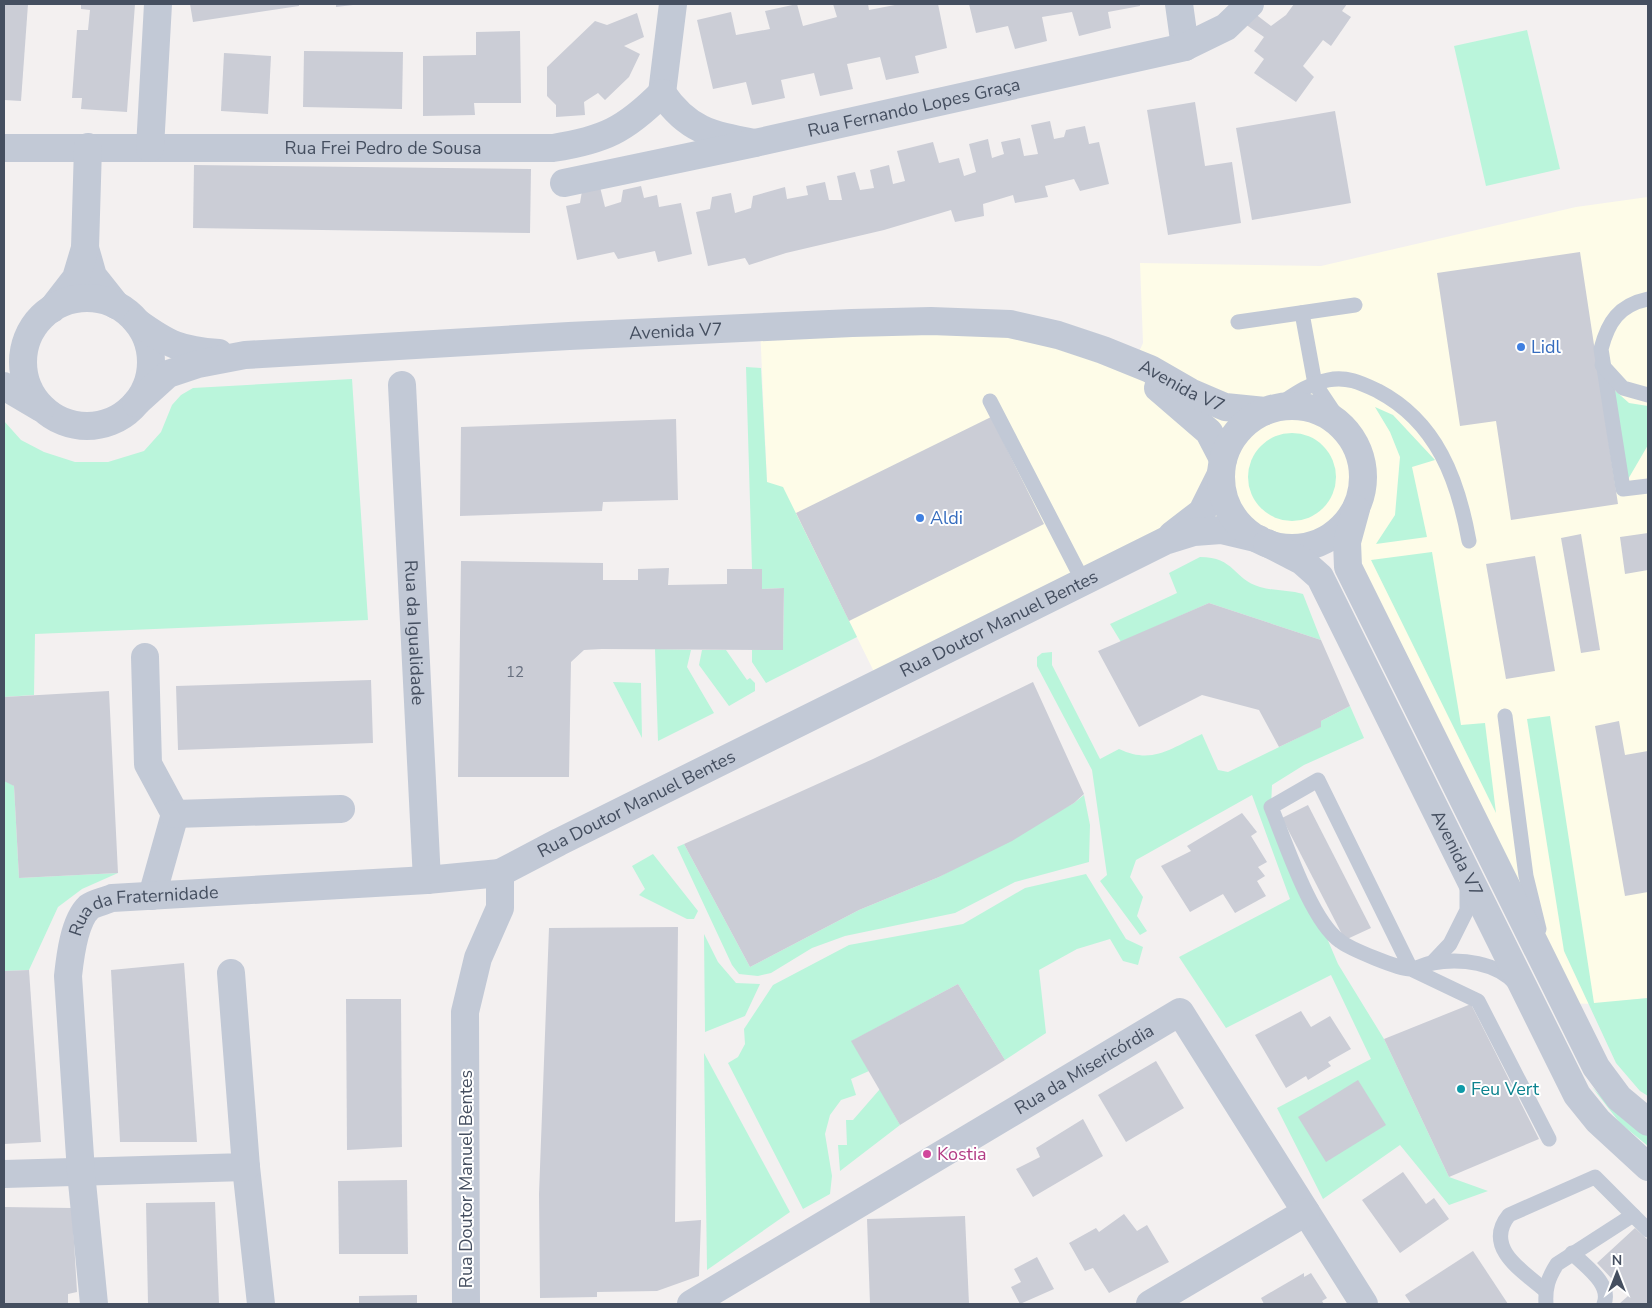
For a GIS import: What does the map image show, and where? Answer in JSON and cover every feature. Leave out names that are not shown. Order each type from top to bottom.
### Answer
[{"type":"street","points":[[150,148],[158,4]]},
{"type":"street","points":[[673,4],[662,93],[674,111],[693,126],[716,136],[755,143]]},
{"type":"street","points":[[1179,4],[1185,47]]},
{"type":"street","name":"Rua Fernando Lopes Graça","points":[[564,183],[755,143],[1185,47],[1226,27],[1250,4]]},
{"type":"street","name":"Rua Frei Pedro de Sousa","points":[[4,148],[553,148],[583,143],[605,135],[637,118],[662,93]]},
{"type":"street","points":[[58,419],[37,402],[25,379],[24,352],[42,318],[76,278],[84,248],[88,147]]},
{"type":"street","points":[[4,386],[58,419],[71,424],[98,425],[122,415],[136,403],[147,385],[151,358],[144,333],[93,276],[84,248]]},
{"type":"street","points":[[4,344],[64,303],[90,298],[126,313]]},
{"type":"street","name":"Avenida V7","points":[[126,313],[160,339],[187,350],[245,355]]},
{"type":"street","name":"Avenida V7","points":[[136,403],[168,374],[198,364],[245,355],[579,336],[931,321],[1010,324],[1058,335],[1103,350],[1150,369],[1190,392],[1224,407],[1269,409]]},
{"type":"street","name":"Avenida V7","points":[[1103,350],[1184,409],[1209,432],[1222,467]]},
{"type":"street","name":"Rua da Igualidade","points":[[402,385],[427,880]]},
{"type":"street","points":[[1304,406],[1318,410],[1343,426],[1359,451],[1363,466],[1362,495],[1356,509],[1338,532],[1312,545],[1282,547],[1221,530],[1194,532],[1165,541],[1202,512],[1222,467],[1228,445],[1236,432],[1247,421],[1269,409],[1304,406]]},
{"type":"street","points":[[1222,467],[1222,489],[1229,510],[1243,528],[1263,541]]},
{"type":"street","name":"Avenida V7","points":[[1356,509],[1347,542],[1348,567],[1596,1067],[1619,1098],[1648,1122]]},
{"type":"street","name":"Rua Doutor Manuel Bentes","points":[[466,1304],[466,1012],[478,958],[500,908],[500,873],[1165,541]]},
{"type":"street","name":"Avenida V7","points":[[1263,541],[1302,562],[1320,577],[1466,874],[1578,1095],[1598,1121],[1648,1167]]},
{"type":"street","points":[[145,657],[148,764],[175,814],[152,896]]},
{"type":"street","points":[[175,814],[341,809]]},
{"type":"street","name":"Rua da Fraternidade","points":[[94,1304],[81,1172],[68,976],[70,951],[76,930],[89,907],[112,898],[427,880],[500,873]]},
{"type":"street","points":[[231,973],[246,1167],[261,1304]]},
{"type":"street","name":"Rua da Misericórdia","points":[[691,1304],[1180,1012],[1364,1304]]},
{"type":"street","points":[[4,1174],[246,1167]]},
{"type":"street","points":[[1150,1304],[1306,1212]]},
{"type":"lane","points":[[1648,299],[1619,312],[1606,330],[1601,349],[1623,489],[1648,486]]},
{"type":"lane","points":[[1238,322],[1355,305]]},
{"type":"lane","points":[[1302,312],[1315,384],[1343,426]]},
{"type":"lane","points":[[1602,365],[1623,388],[1648,395]]},
{"type":"lane","points":[[1269,409],[1299,391],[1328,380],[1354,379],[1383,394],[1412,414],[1437,444],[1451,470],[1462,505],[1469,541]]},
{"type":"lane","points":[[990,401],[1084,581]]},
{"type":"lane","points":[[1505,716],[1526,876],[1553,981]]},
{"type":"lane","points":[[1411,969],[1318,780],[1271,807],[1314,911],[1339,941],[1373,957],[1411,969],[1478,1001],[1549,1139]]},
{"type":"lane","points":[[1432,963],[1450,944],[1467,910],[1466,874]]},
{"type":"lane","points":[[1411,969],[1432,963],[1468,961],[1491,967],[1513,980],[1527,995]]},
{"type":"lane","points":[[1546,1297],[1502,1247],[1501,1226],[1509,1215],[1595,1177],[1648,1230]]},
{"type":"lane","points":[[1546,1297],[1549,1275],[1557,1264],[1633,1215]]},
{"type":"lane","points":[[1572,1253],[1604,1288],[1607,1296],[1604,1304]]},
{"type":"shaded area","points":[[1648,197],[1648,998],[1594,1004],[1564,1003],[1347,542],[1325,540],[1297,548],[1221,530],[879,682],[849,621],[767,482],[760,327],[931,321],[1134,363],[1143,343],[1140,263],[1321,266],[1576,207]]},
{"type":"green space","points":[[1527,30],[1560,169],[1486,186],[1454,46]]},
{"type":"green space","points":[[746,367],[761,368],[767,482],[783,487],[857,637],[766,683],[752,662],[752,650],[783,649],[784,588],[762,589],[762,569],[752,569]]},
{"type":"green space","points":[[352,379],[368,620],[35,634],[34,695],[4,697],[4,421],[21,440],[44,452],[75,462],[108,462],[144,451],[161,432],[172,405],[181,395],[193,388]]},
{"type":"green space","points":[[1611,387],[1629,403],[1648,406],[1648,445],[1627,481]]},
{"type":"green space","points":[[1375,407],[1393,415],[1435,460],[1412,467],[1427,537],[1376,544],[1395,515],[1400,457],[1390,432]]},
{"type":"green space","points":[[1292,433],[1309,436],[1317,440],[1329,452],[1333,460],[1336,477],[1333,494],[1329,502],[1317,514],[1309,518],[1292,521],[1275,518],[1267,514],[1255,502],[1251,494],[1248,477],[1251,460],[1255,452],[1267,440],[1275,436]]},
{"type":"green space","points":[[1432,552],[1461,725],[1485,723],[1496,813],[1371,560]]},
{"type":"green space","points":[[1200,557],[1212,558],[1227,564],[1244,579],[1260,587],[1303,594],[1321,640],[1209,603],[1121,642],[1110,624],[1177,593],[1169,573]]},
{"type":"green space","points":[[655,649],[691,650],[687,667],[714,713],[658,741]]},
{"type":"green space","points":[[702,650],[726,650],[747,680],[750,678],[755,683],[755,691],[729,706],[699,665]]},
{"type":"green space","points":[[1052,652],[1052,665],[1100,759],[1119,749],[1131,754],[1152,755],[1162,753],[1202,734],[1218,770],[1228,772],[1320,727],[1321,721],[1350,706],[1364,738],[1304,765],[1272,785],[1271,807],[1338,964],[1384,1039],[1449,1177],[1488,1191],[1449,1205],[1400,1145],[1323,1199],[1277,1108],[1371,1059],[1331,975],[1226,1028],[1179,957],[1290,899],[1252,795],[1136,860],[1130,877],[1143,897],[1137,916],[1147,931],[1140,935],[1100,881],[1107,875],[1092,770],[1037,666],[1037,657],[1042,653]]},
{"type":"green space","points":[[613,682],[641,683],[642,738]]},
{"type":"green space","points":[[1550,716],[1594,1003],[1648,998],[1648,1096],[1640,1091],[1616,1063],[1564,951],[1527,719]]},
{"type":"green space","points":[[4,779],[14,786],[19,878],[118,873],[82,889],[58,907],[29,970],[4,971]]},
{"type":"green space","points":[[1084,795],[1090,825],[1089,862],[1015,882],[955,913],[845,936],[812,948],[771,973],[758,976],[739,974],[732,965],[677,847],[684,844],[750,967],[859,910],[939,877],[1074,803]]},
{"type":"green space","points":[[653,854],[698,911],[694,919],[687,919],[639,895],[645,889],[632,866]]},
{"type":"green space","points":[[1086,874],[1126,939],[1143,947],[1138,965],[1123,961],[1110,939],[1077,949],[1039,970],[1046,1033],[1005,1060],[958,984],[852,1041],[869,1071],[851,1079],[856,1095],[841,1100],[830,1115],[825,1134],[832,1176],[830,1194],[803,1209],[728,1063],[738,1057],[745,1044],[744,1029],[773,985],[849,945],[963,924],[1025,888]]},
{"type":"green space","points":[[704,934],[718,962],[736,983],[760,984],[745,1016],[705,1032]]},
{"type":"green space","points":[[704,1053],[790,1212],[707,1270]]},
{"type":"green space","points":[[1592,1087],[1624,1120],[1648,1135],[1648,1146],[1620,1123]]},
{"type":"green space","points":[[880,1089],[900,1125],[840,1171],[838,1145],[847,1145],[846,1120],[853,1120]]},
{"type":"building","points":[[4,4],[28,4],[21,101],[4,100]]},
{"type":"building","points":[[81,4],[135,4],[127,112],[81,109],[82,98],[72,98],[77,30],[88,30],[90,10],[81,9]]},
{"type":"building","points":[[190,4],[299,4],[299,6],[193,22]]},
{"type":"building","points":[[336,4],[352,4],[353,5],[336,7]]},
{"type":"building","points":[[797,4],[803,26],[837,17],[833,4],[868,4],[869,10],[900,4],[938,4],[947,48],[915,56],[919,73],[886,80],[880,57],[847,64],[853,89],[820,96],[814,73],[781,80],[785,98],[752,105],[746,82],[713,89],[697,20],[731,12],[736,35],[770,29],[765,11]]},
{"type":"building","points":[[969,4],[1140,4],[1140,6],[1108,12],[1111,28],[1079,36],[1072,12],[1042,17],[1047,41],[1015,49],[1008,26],[976,33]]},
{"type":"building","points":[[1294,4],[1347,4],[1342,11],[1351,17],[1331,46],[1323,40],[1303,66],[1314,77],[1296,102],[1254,73],[1264,59],[1254,51],[1264,37],[1245,24],[1254,13],[1271,26],[1286,15]]},
{"type":"building","points":[[637,13],[644,37],[624,46],[640,54],[629,77],[605,100],[598,93],[584,102],[585,115],[556,117],[556,105],[547,96],[547,67],[595,21],[607,25]]},
{"type":"building","points":[[520,31],[521,103],[474,103],[475,115],[423,116],[423,56],[476,55],[476,32]]},
{"type":"building","points":[[304,51],[403,52],[402,109],[303,107]]},
{"type":"building","points":[[224,53],[271,56],[268,114],[221,111]]},
{"type":"building","points":[[1195,102],[1205,166],[1232,162],[1241,223],[1168,235],[1147,110]]},
{"type":"building","points":[[1335,111],[1351,203],[1252,220],[1236,128]]},
{"type":"building","points":[[1050,121],[1054,139],[1064,137],[1066,130],[1085,126],[1089,144],[1099,142],[1109,184],[1080,191],[1074,179],[1045,186],[1048,197],[1015,203],[1013,195],[983,204],[984,216],[955,222],[951,210],[884,230],[786,253],[749,265],[745,258],[708,266],[696,212],[710,209],[712,197],[731,193],[735,213],[751,208],[753,196],[785,187],[787,199],[808,195],[806,186],[825,182],[829,200],[842,200],[837,176],[855,172],[860,190],[874,188],[870,170],[889,165],[893,184],[905,181],[897,151],[933,142],[939,163],[959,158],[964,176],[976,172],[969,144],[988,139],[992,158],[1004,154],[1001,142],[1020,138],[1024,156],[1038,154],[1031,125]]},
{"type":"building","points":[[194,165],[531,169],[530,233],[193,228]]},
{"type":"building","points":[[641,186],[644,198],[657,195],[659,207],[681,203],[692,254],[658,262],[655,251],[618,259],[614,252],[577,260],[566,206],[580,203],[582,191],[600,187],[605,207],[621,202],[623,190]]},
{"type":"building","name":"Lidl","points":[[1580,252],[1618,504],[1511,520],[1496,421],[1460,426],[1437,273]]},
{"type":"building","name":"Aldi","points":[[991,417],[1044,524],[849,621],[796,513]]},
{"type":"building","points":[[676,419],[678,500],[603,502],[602,511],[460,516],[461,427]]},
{"type":"building","points":[[1648,533],[1648,570],[1625,574],[1620,537]]},
{"type":"building","points":[[1581,534],[1600,650],[1581,653],[1561,538]]},
{"type":"building","points":[[1535,556],[1555,671],[1506,679],[1486,564]]},
{"type":"building","points":[[461,561],[603,563],[603,580],[638,580],[638,569],[669,568],[668,585],[727,584],[727,569],[762,569],[762,589],[784,588],[783,650],[584,650],[571,662],[569,777],[458,777]]},
{"type":"building","points":[[1209,603],[1321,640],[1350,706],[1321,721],[1321,727],[1279,747],[1259,710],[1202,695],[1139,727],[1098,651]]},
{"type":"building","points":[[371,680],[373,743],[178,750],[176,686]]},
{"type":"building","points":[[1033,682],[1084,794],[1074,803],[1012,841],[939,877],[859,910],[750,967],[684,844],[873,759]]},
{"type":"building","points":[[109,691],[118,873],[19,878],[14,786],[4,781],[4,697]]},
{"type":"building","points":[[1619,721],[1625,755],[1648,751],[1648,892],[1625,896],[1595,726]]},
{"type":"building","points":[[1308,805],[1371,928],[1345,940],[1282,818]]},
{"type":"building","points":[[1242,813],[1257,832],[1251,836],[1267,862],[1258,867],[1265,876],[1257,881],[1266,896],[1235,913],[1223,894],[1190,912],[1161,866],[1191,851],[1187,846]]},
{"type":"building","points":[[678,927],[675,1222],[701,1220],[699,1276],[657,1291],[597,1292],[597,1297],[540,1298],[539,1194],[549,928]]},
{"type":"building","points":[[184,963],[197,1142],[120,1142],[111,970]]},
{"type":"building","points":[[29,970],[41,1142],[4,1144],[4,971]]},
{"type":"building","points":[[958,984],[1005,1060],[900,1125],[851,1041]]},
{"type":"building","points":[[346,999],[401,999],[402,1147],[347,1150]]},
{"type":"building","name":"Feu Vert","points":[[1471,1004],[1539,1139],[1449,1177],[1384,1039]]},
{"type":"building","points":[[1301,1011],[1311,1027],[1330,1016],[1351,1049],[1328,1062],[1331,1066],[1308,1080],[1306,1076],[1286,1088],[1255,1035]]},
{"type":"building","points":[[1156,1061],[1184,1108],[1126,1142],[1098,1095]]},
{"type":"building","points":[[1358,1080],[1386,1125],[1326,1162],[1298,1117]]},
{"type":"building","points":[[1083,1119],[1103,1156],[1033,1197],[1016,1169],[1040,1157],[1036,1148]]},
{"type":"building","points":[[1403,1172],[1426,1204],[1434,1198],[1449,1219],[1400,1253],[1362,1200]]},
{"type":"building","points":[[407,1180],[408,1254],[339,1254],[338,1181]]},
{"type":"building","points":[[215,1202],[219,1304],[148,1304],[146,1203]]},
{"type":"building","points":[[4,1207],[72,1208],[77,1292],[68,1294],[68,1304],[4,1304]]},
{"type":"building","points":[[1124,1214],[1137,1231],[1147,1225],[1169,1262],[1109,1293],[1093,1268],[1085,1271],[1069,1243],[1096,1228],[1099,1232]]},
{"type":"building","points":[[965,1216],[969,1304],[870,1304],[867,1219]]},
{"type":"building","points":[[1635,1228],[1648,1240],[1648,1304],[1619,1304],[1628,1296],[1597,1263]]},
{"type":"building","points":[[1473,1251],[1508,1304],[1411,1304],[1405,1295]]},
{"type":"building","points":[[1037,1257],[1054,1289],[1020,1304],[1011,1287],[1021,1282],[1014,1269]]},
{"type":"building","points":[[1304,1273],[1304,1277],[1311,1273],[1327,1298],[1322,1301],[1324,1304],[1264,1304],[1261,1298]]},
{"type":"building","points":[[417,1295],[417,1304],[359,1304],[359,1296]]},
{"type":"place","name":"Lidl","points":[[1521,347]]},
{"type":"place","name":"Aldi","points":[[920,518]]},
{"type":"place","name":"Feu Vert","points":[[1461,1089]]},
{"type":"place","name":"Kostia","points":[[927,1154]]}]
